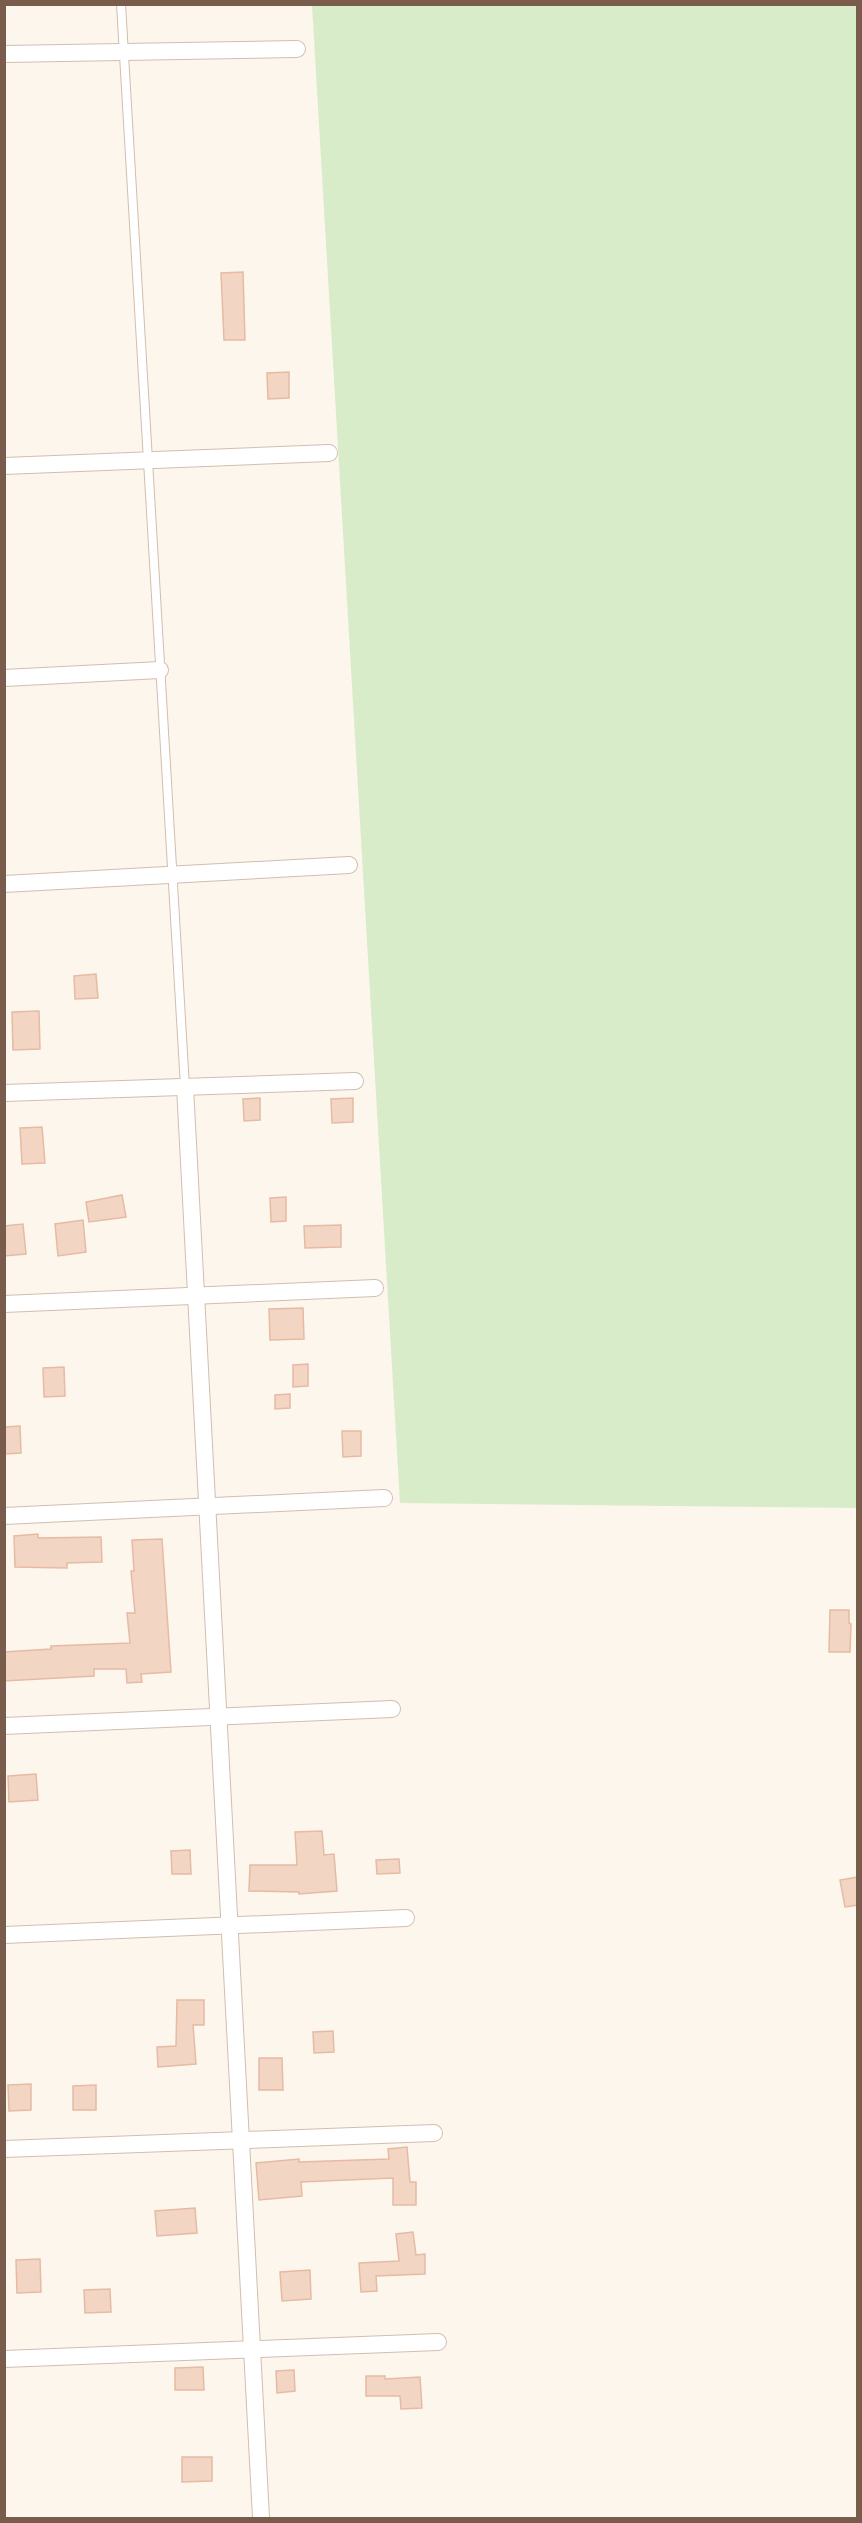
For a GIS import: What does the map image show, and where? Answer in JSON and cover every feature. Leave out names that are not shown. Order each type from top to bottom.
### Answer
[{"type":"street","points":[[4,54],[297,49]]},
{"type":"street","points":[[4,466],[329,453]]},
{"type":"street","points":[[4,678],[160,670]]},
{"type":"street","points":[[4,884],[349,865]]},
{"type":"street","points":[[4,1092],[355,1081]]},
{"type":"street","points":[[185,1087],[261,2518]]},
{"type":"street","points":[[4,1304],[375,1288]]},
{"type":"street","points":[[4,1516],[384,1498]]},
{"type":"street","points":[[4,1726],[392,1709]]},
{"type":"street","points":[[4,1935],[406,1918]]},
{"type":"street","points":[[4,2149],[434,2133]]},
{"type":"street","points":[[4,2359],[438,2342]]},
{"type":"lane","points":[[121,4],[185,1087]]},
{"type":"green space","points":[[312,5],[857,5],[857,1508],[400,1503]]},
{"type":"building","points":[[243,272],[245,340],[224,340],[221,273]]},
{"type":"building","points":[[289,372],[289,398],[268,399],[267,373]]},
{"type":"building","points":[[96,974],[98,998],[75,999],[74,976]]},
{"type":"building","points":[[39,1011],[40,1049],[13,1050],[12,1012]]},
{"type":"building","points":[[260,1098],[260,1120],[244,1121],[243,1099]]},
{"type":"building","points":[[353,1098],[353,1122],[332,1123],[331,1099]]},
{"type":"building","points":[[42,1127],[45,1163],[22,1164],[20,1128]]},
{"type":"building","points":[[122,1195],[126,1217],[89,1222],[86,1202]]},
{"type":"building","points":[[286,1197],[286,1221],[271,1222],[270,1198]]},
{"type":"building","points":[[83,1220],[86,1252],[58,1256],[55,1224]]},
{"type":"building","points":[[23,1224],[26,1254],[4,1256],[4,1226]]},
{"type":"building","points":[[341,1225],[341,1247],[305,1248],[304,1226]]},
{"type":"building","points":[[303,1308],[304,1339],[270,1340],[269,1309]]},
{"type":"building","points":[[308,1364],[308,1386],[293,1387],[293,1365]]},
{"type":"building","points":[[64,1367],[65,1396],[44,1397],[43,1368]]},
{"type":"building","points":[[290,1394],[290,1408],[275,1409],[275,1395]]},
{"type":"building","points":[[20,1426],[21,1453],[4,1454],[4,1427]]},
{"type":"building","points":[[342,1431],[361,1431],[361,1456],[343,1457]]},
{"type":"building","points":[[38,1534],[38,1538],[101,1537],[102,1562],[67,1563],[67,1568],[15,1567],[14,1536]]},
{"type":"building","points":[[162,1539],[171,1672],[141,1674],[142,1682],[127,1683],[126,1669],[94,1669],[94,1676],[4,1681],[4,1652],[51,1649],[51,1646],[130,1643],[127,1613],[135,1613],[131,1571],[134,1571],[132,1540]]},
{"type":"building","points":[[830,1610],[849,1610],[850,1652],[829,1652]]},
{"type":"building","points":[[36,1774],[38,1800],[9,1802],[8,1776]]},
{"type":"building","points":[[322,1831],[324,1855],[334,1854],[337,1891],[299,1894],[299,1892],[249,1891],[250,1865],[297,1865],[295,1832]]},
{"type":"building","points":[[190,1850],[191,1874],[172,1874],[171,1851]]},
{"type":"building","points":[[399,1859],[400,1873],[377,1874],[376,1860]]},
{"type":"building","points":[[858,1877],[858,1905],[845,1907],[840,1880]]},
{"type":"building","points":[[177,2000],[204,2000],[204,2025],[193,2025],[196,2064],[158,2067],[157,2047],[176,2046]]},
{"type":"building","points":[[333,2031],[334,2052],[314,2053],[313,2032]]},
{"type":"building","points":[[259,2058],[282,2058],[283,2090],[259,2090]]},
{"type":"building","points":[[31,2084],[31,2110],[9,2111],[8,2085]]},
{"type":"building","points":[[96,2085],[96,2110],[73,2110],[73,2086]]},
{"type":"building","points":[[407,2147],[410,2182],[416,2182],[416,2205],[393,2205],[393,2178],[301,2182],[302,2196],[259,2200],[256,2163],[299,2159],[299,2162],[389,2159],[388,2149]]},
{"type":"building","points":[[195,2208],[197,2233],[157,2236],[155,2211]]},
{"type":"building","points":[[413,2232],[416,2255],[425,2254],[425,2274],[376,2276],[377,2291],[361,2292],[359,2263],[399,2261],[396,2234]]},
{"type":"building","points":[[40,2259],[41,2292],[17,2293],[16,2260]]},
{"type":"building","points":[[310,2270],[311,2299],[282,2301],[280,2272]]},
{"type":"building","points":[[110,2289],[111,2312],[85,2313],[84,2290]]},
{"type":"building","points":[[203,2367],[204,2390],[175,2390],[175,2368]]},
{"type":"building","points":[[294,2370],[295,2391],[277,2393],[276,2371]]},
{"type":"building","points":[[366,2376],[385,2376],[385,2379],[420,2377],[422,2408],[401,2409],[400,2396],[366,2396]]},
{"type":"building","points":[[182,2457],[212,2457],[212,2481],[182,2482]]}]
